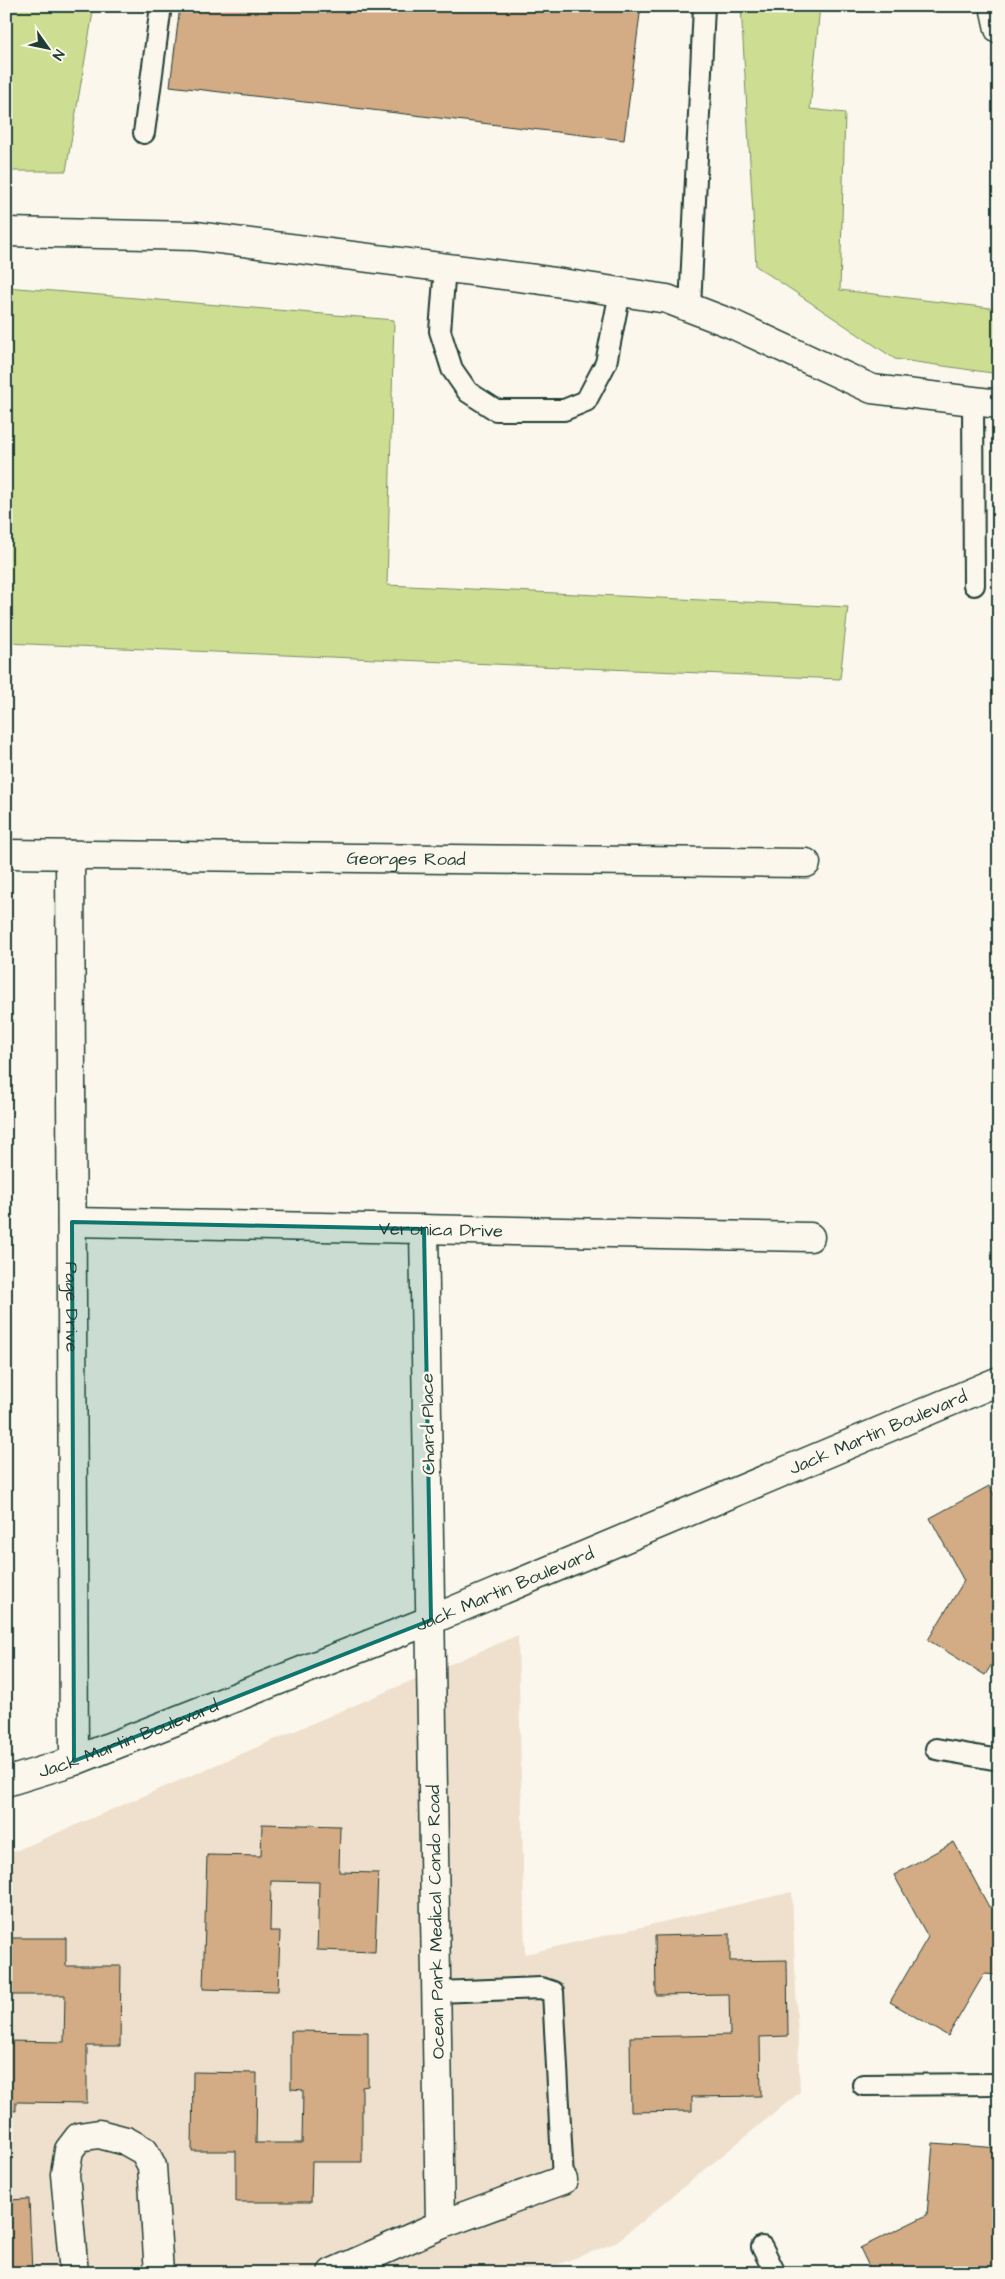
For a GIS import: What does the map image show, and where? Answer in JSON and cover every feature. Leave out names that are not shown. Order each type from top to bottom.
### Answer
[{"type":"street","points":[[994,6],[999,29]]},
{"type":"street","points":[[6,232],[194,236],[446,267],[667,300],[732,324],[872,390],[986,403]]},
{"type":"street","name":"Georges Road","points":[[6,854],[806,863]]},
{"type":"street","name":"Page Drive","points":[[70,854],[74,1761]]},
{"type":"street","name":"Veronica Drive","points":[[72,1222],[810,1237]]},
{"type":"street","name":"Chard Place","points":[[424,1229],[431,1620]]},
{"type":"street","name":"Jack Martin Boulevard","points":[[6,1782],[74,1761],[431,1620],[999,1382]]},
{"type":"street","name":"Ocean Park Medical Condo Road","points":[[431,1620],[440,2225]]},
{"type":"street","points":[[74,2273],[65,2174],[66,2166],[69,2150],[79,2137],[98,2134],[126,2141],[144,2151],[152,2166],[159,2273]]},
{"type":"street","points":[[332,2273],[440,2225],[563,2180]]},
{"type":"lane","points":[[144,133],[161,6]]},
{"type":"lane","points":[[690,308],[704,6]]},
{"type":"lane","points":[[446,267],[440,331],[452,369],[468,392],[496,410],[564,410],[586,401],[606,362],[620,292]]},
{"type":"lane","points":[[974,584],[986,403]]},
{"type":"lane","points":[[936,1749],[999,1760]]},
{"type":"lane","points":[[437,1992],[541,1988],[554,1992],[563,2180]]},
{"type":"lane","points":[[863,2085],[999,2084]]},
{"type":"lane","points":[[762,2247],[776,2273]]},
{"type":"highlighted area","points":[[72,1222],[424,1229],[431,1620],[74,1761]]},
{"type":"shaded area","points":[[518,1635],[525,1954],[792,1892],[800,2092],[615,2243],[535,2273],[6,2273],[6,1855]]},
{"type":"green space","points":[[6,6],[94,6],[66,171],[6,171]]},
{"type":"green space","points":[[741,6],[820,6],[810,109],[845,113],[840,290],[999,309],[999,374],[895,359],[756,266]]},
{"type":"green space","points":[[6,287],[394,320],[387,585],[848,607],[840,679],[6,643]]},
{"type":"building","points":[[180,6],[641,6],[624,140],[170,86]]},
{"type":"building","points":[[989,1486],[999,1503],[999,1653],[985,1675],[928,1640],[964,1581],[930,1518]]},
{"type":"building","points":[[262,1824],[340,1826],[339,1872],[378,1873],[375,1952],[317,1950],[319,1882],[271,1881],[270,1931],[280,1931],[278,1991],[203,1989],[207,1855],[261,1856]]},
{"type":"building","points":[[954,1842],[989,1907],[999,1907],[999,1975],[984,1974],[948,2036],[890,2002],[928,1937],[894,1875]]},
{"type":"building","points":[[730,1934],[730,1961],[787,1960],[788,2036],[760,2037],[761,2096],[692,2097],[692,2111],[631,2112],[630,2037],[730,2035],[729,1994],[656,1995],[655,1936]]},
{"type":"building","points":[[6,1938],[66,1938],[66,1966],[121,1966],[120,2046],[87,2046],[87,2103],[16,2102],[16,2111],[6,2110],[6,2041],[64,2042],[65,1995],[6,1995]]},
{"type":"building","points":[[291,2031],[368,2032],[368,2086],[362,2087],[362,2162],[312,2162],[311,2202],[236,2202],[236,2151],[192,2151],[193,2072],[257,2073],[256,2143],[302,2143],[303,2090],[291,2089]]},
{"type":"building","points":[[933,2143],[999,2148],[995,2222],[999,2225],[999,2273],[872,2273],[860,2248],[927,2215]]},
{"type":"building","points":[[29,2199],[32,2273],[6,2273],[6,2200]]}]
